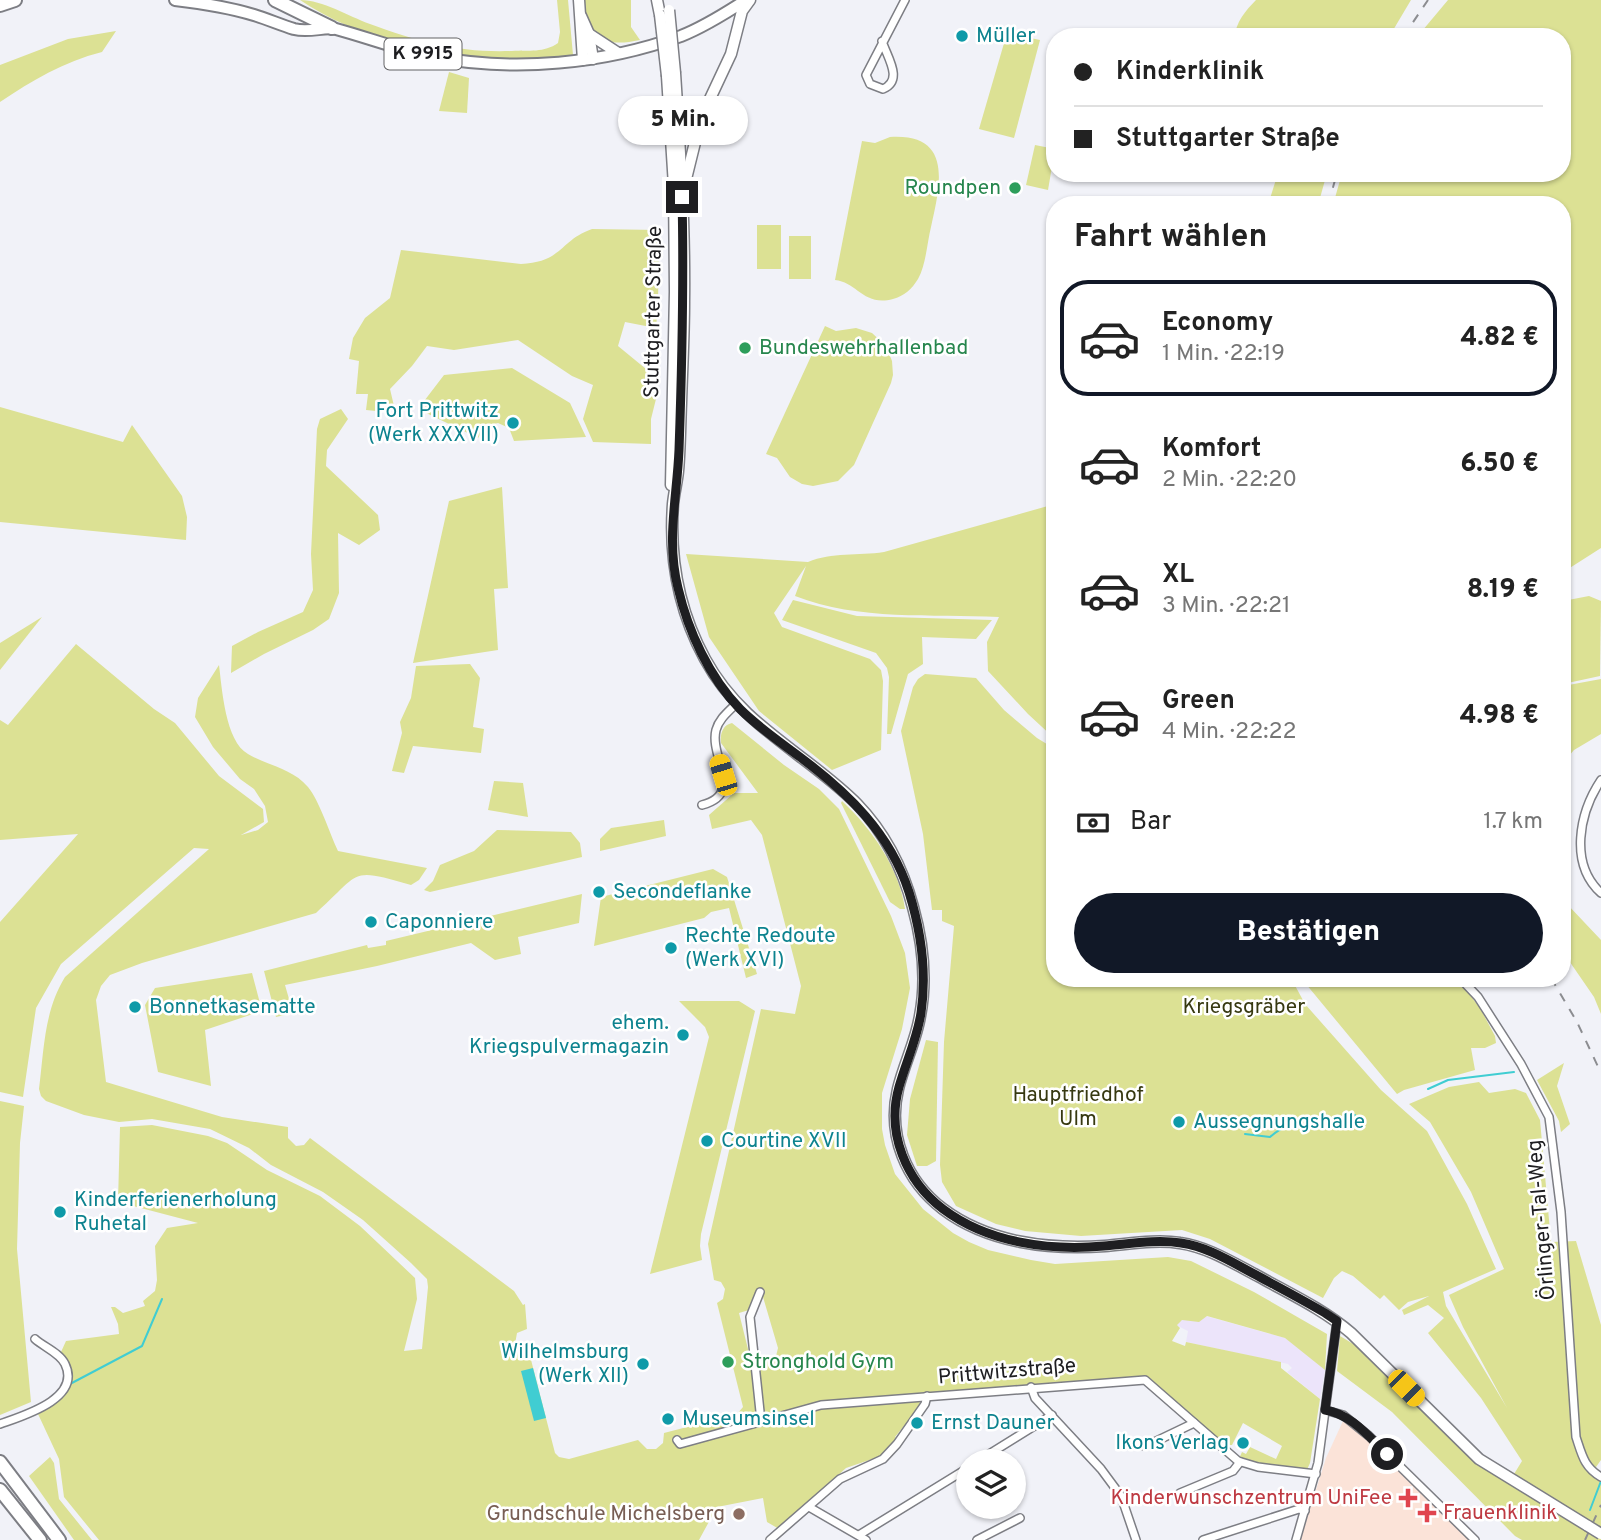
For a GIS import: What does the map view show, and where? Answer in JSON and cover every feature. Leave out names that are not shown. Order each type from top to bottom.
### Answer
[{"type":"highway","points":[[0,5],[15,0]]},
{"type":"highway","name":"K 9915","points":[[279,1],[332,28]]},
{"type":"highway","points":[[0,1462],[60,1540]]},
{"type":"highway","points":[[0,1490],[40,1540]]},
{"type":"main road","points":[[175,0],[253,15],[304,31],[332,28]]},
{"type":"main road","points":[[579,0],[588,60]]},
{"type":"main road","name":"Stuttgarter Straße","points":[[657,0],[666,6],[682,197],[684,302],[678,470],[673,499]]},
{"type":"main road","points":[[682,197],[695,136],[718,78],[731,54],[742,10],[748,0]]},
{"type":"main road","name":"K 9915","points":[[332,28],[401,49],[465,61],[533,64],[588,60],[683,35],[748,0]]},
{"type":"main road","points":[[580,13],[589,34],[588,60]]},
{"type":"main road","points":[[589,34],[618,53]]},
{"type":"main road","name":"Stuttgarter Straße","points":[[671,75],[675,239],[670,471],[673,557],[681,600],[706,660],[736,704],[857,804],[880,834],[902,872],[919,933],[923,983],[918,1028],[898,1092],[896,1126],[905,1163],[914,1178],[928,1196],[964,1222],[992,1234],[1024,1242],[1078,1247],[1167,1241],[1200,1247],[1320,1309],[1337,1321],[1479,1459],[1601,1534]]},
{"type":"street","points":[[882,41],[894,81],[883,89],[870,84],[866,75],[882,41],[905,0]]},
{"type":"street","points":[[702,806],[716,800],[723,789],[724,780],[716,749],[716,731],[720,720],[736,704]]},
{"type":"street","points":[[1601,780],[1585,815],[1580,850],[1587,876],[1601,893]]},
{"type":"street","name":"Örlinger-Tal-Weg","points":[[1469,987],[1478,997],[1521,1064],[1549,1117],[1561,1212],[1576,1437],[1583,1461],[1601,1477]]},
{"type":"street","points":[[760,1292],[750,1317],[761,1421]]},
{"type":"street","points":[[1296,1540],[1316,1474],[1337,1321]]},
{"type":"street","points":[[0,1424],[48,1404],[64,1386],[66,1371],[63,1361],[35,1339]]},
{"type":"street","name":"Prittwitzstraße","points":[[677,1440],[680,1444],[821,1405],[1145,1380],[1240,1462],[1316,1474]]},
{"type":"street","points":[[1031,1388],[1035,1398],[1101,1469],[1121,1496],[1136,1540]]},
{"type":"street","points":[[770,1540],[840,1479],[883,1459],[925,1404],[927,1396]]},
{"type":"street","points":[[1325,1410],[1343,1415],[1369,1436],[1475,1540]]},
{"type":"street","points":[[997,1449],[1052,1415]]},
{"type":"street","points":[[1134,1444],[1146,1446],[1194,1423]]},
{"type":"street","points":[[1180,1493],[1233,1471],[1240,1462]]},
{"type":"street","points":[[809,1507],[863,1538],[956,1476]]},
{"type":"street","points":[[1203,1540],[1299,1509],[1305,1511]]},
{"type":"street","points":[[977,1540],[1018,1519]]},
{"type":"shaded area","points":[[1206,1316],[1285,1338],[1302,1350],[1325,1370],[1320,1399],[1287,1372],[1292,1368],[1288,1364],[1186,1342],[1188,1331],[1176,1325],[1182,1320]]},
{"type":"shaded area","points":[[1343,1421],[1431,1499],[1469,1540],[1300,1540],[1326,1458]]},
{"type":"green space","points":[[300,0],[326,5],[370,24],[423,41],[457,48],[493,51],[536,50],[558,43],[560,32],[557,0],[568,0],[573,55],[504,58],[431,51],[362,31],[329,17]]},
{"type":"green space","points":[[584,0],[631,0],[631,27],[640,40],[616,42],[600,37],[589,23]]},
{"type":"green space","points":[[1256,0],[1411,0],[1394,28],[1237,28],[1245,12]]},
{"type":"green space","points":[[1448,0],[1601,0],[1601,548],[1571,567],[1571,196],[1336,196],[1339,182],[1571,182],[1571,28],[1425,28]]},
{"type":"green space","points":[[116,31],[102,52],[49,72],[0,102],[0,65],[68,39]]},
{"type":"green space","points":[[1007,33],[1040,40],[1014,138],[979,129]]},
{"type":"green space","points":[[449,72],[469,78],[467,113],[439,111]]},
{"type":"green space","points":[[890,137],[911,138],[925,144],[938,165],[939,179],[921,273],[904,294],[883,301],[868,297],[835,280],[862,141],[875,143]]},
{"type":"green space","points":[[1035,145],[1046,147],[1048,190],[1026,185]]},
{"type":"green space","points":[[1275,182],[1324,182],[1321,196],[1271,196]]},
{"type":"green space","points":[[757,225],[781,225],[781,269],[757,269]]},
{"type":"green space","points":[[592,229],[659,230],[656,328],[625,322],[618,346],[657,378],[657,395],[651,419],[651,444],[593,442],[583,419],[593,385],[572,376],[518,340],[454,350],[427,346],[390,389],[394,406],[376,411],[366,410],[368,394],[356,394],[359,361],[349,359],[353,338],[365,318],[390,298],[401,250],[521,264],[545,259]]},
{"type":"green space","points":[[789,236],[811,236],[811,279],[789,279]]},
{"type":"green space","points":[[825,326],[836,331],[856,328],[872,333],[886,346],[892,361],[893,375],[854,465],[838,481],[813,486],[802,484],[790,477],[777,458],[766,454]]},
{"type":"green space","points":[[512,368],[570,403],[586,437],[514,441],[509,428],[498,423],[486,426],[478,438],[418,409],[444,375]]},
{"type":"green space","points":[[0,407],[123,442],[132,425],[182,496],[187,517],[186,540],[0,522]]},
{"type":"green space","points":[[341,409],[348,419],[327,450],[326,466],[378,515],[380,530],[359,545],[338,533],[339,593],[329,619],[231,673],[232,646],[303,612],[313,590],[311,554],[317,429],[320,419]]},
{"type":"green space","points":[[502,487],[508,588],[494,589],[498,650],[413,663],[449,501]]},
{"type":"green space","points":[[1046,507],[1046,731],[988,671],[987,642],[999,617],[896,615],[819,604],[795,596],[806,566],[774,613],[782,627],[870,659],[881,670],[881,750],[832,770],[759,711],[709,637],[686,554],[808,562],[836,555],[884,552]]},
{"type":"green space","points":[[1589,596],[1601,601],[1600,676],[1571,682],[1571,599]]},
{"type":"green space","points":[[793,600],[857,616],[992,620],[976,639],[922,637],[923,664],[908,674],[891,734],[887,734],[887,668],[876,653],[782,620]]},
{"type":"green space","points":[[42,617],[0,670],[0,643]]},
{"type":"green space","points":[[76,644],[154,709],[175,723],[219,776],[263,809],[264,822],[241,835],[258,830],[268,822],[265,806],[254,789],[240,779],[213,747],[195,717],[198,698],[219,665],[223,700],[234,738],[248,754],[295,776],[308,787],[338,851],[427,868],[419,880],[411,885],[376,876],[357,877],[316,913],[142,963],[110,975],[101,986],[96,1000],[106,1082],[222,1117],[288,1127],[288,1138],[296,1146],[304,1145],[310,1138],[514,1291],[523,1305],[525,1304],[527,1329],[517,1333],[515,1344],[520,1351],[529,1352],[555,1453],[559,1457],[569,1459],[638,1440],[647,1449],[656,1449],[663,1443],[664,1433],[737,1414],[743,1407],[717,1303],[723,1299],[725,1289],[721,1282],[714,1280],[708,1244],[761,1009],[795,1014],[801,986],[762,835],[751,820],[712,829],[709,815],[734,793],[758,793],[721,743],[722,731],[732,723],[819,789],[839,809],[891,916],[905,953],[910,988],[902,1029],[882,1093],[882,1129],[895,1174],[923,1209],[953,1233],[988,1250],[1055,1264],[1168,1257],[1191,1261],[1254,1292],[1327,1334],[1325,1370],[1285,1338],[1207,1316],[1199,1322],[1182,1320],[1177,1325],[1180,1328],[1172,1341],[1185,1346],[1186,1342],[1281,1362],[1281,1368],[1320,1399],[1310,1463],[1306,1472],[1238,1461],[1242,1452],[1246,1454],[1250,1447],[1276,1459],[1282,1446],[1243,1423],[1232,1445],[1227,1445],[1223,1450],[1151,1384],[1153,1381],[1150,1378],[1129,1377],[989,1388],[943,1395],[929,1392],[819,1403],[823,1407],[921,1400],[909,1427],[904,1426],[895,1437],[899,1440],[884,1455],[846,1468],[779,1529],[767,1522],[763,1498],[717,1507],[699,1540],[99,1540],[64,1497],[59,1459],[38,1414],[63,1395],[70,1371],[61,1352],[66,1341],[119,1334],[111,1307],[123,1313],[145,1306],[143,1301],[155,1291],[157,1280],[155,1246],[167,1228],[198,1223],[118,1202],[120,1127],[152,1125],[208,1136],[227,1143],[267,1170],[320,1196],[360,1226],[415,1278],[417,1299],[404,1351],[422,1349],[428,1287],[427,1279],[363,1220],[323,1192],[271,1165],[249,1148],[210,1129],[152,1119],[119,1122],[84,1115],[46,1101],[41,1096],[39,1089],[46,1031],[53,1003],[65,977],[209,849],[194,848],[61,964],[36,1008],[23,1097],[0,1092],[0,922],[78,834],[0,840],[0,720],[8,725]],"holes":[[[763,1297],[778,1348],[776,1356],[751,1361],[739,1313],[749,1310],[753,1302]]]},
{"type":"green space","points":[[470,664],[480,678],[473,727],[484,729],[481,753],[413,746],[404,773],[392,771],[402,733],[400,722],[411,698],[416,666]]},
{"type":"green space","name":"Hauptfriedhof Ulm","points":[[925,674],[976,678],[1004,710],[1046,744],[1046,987],[1296,987],[1305,1004],[1381,1090],[1427,1131],[1467,1204],[1496,1269],[1443,1292],[1446,1306],[1507,1408],[1463,1327],[1449,1295],[1504,1269],[1471,1192],[1430,1122],[1409,1104],[1449,1087],[1479,1082],[1489,1093],[1515,1089],[1526,1093],[1540,1120],[1551,1242],[1576,1241],[1601,1325],[1601,1460],[1591,1474],[1601,1479],[1601,1540],[1522,1540],[1515,1536],[1392,1412],[1337,1371],[1340,1336],[1360,1348],[1471,1458],[1511,1479],[1522,1461],[1481,1398],[1428,1333],[1444,1318],[1428,1305],[1404,1315],[1402,1310],[1429,1296],[1408,1302],[1399,1310],[1384,1295],[1380,1299],[1353,1276],[1342,1271],[1334,1278],[1323,1298],[1210,1239],[1182,1230],[1081,1236],[1025,1231],[996,1224],[956,1206],[942,1182],[940,1165],[944,1042],[954,926],[942,921],[942,910],[932,910],[923,834],[901,731],[913,687]]},
{"type":"green space","points":[[1601,679],[1601,734],[1571,754],[1571,685]]},
{"type":"green space","points":[[494,781],[523,783],[528,817],[488,810]]},
{"type":"green space","points":[[842,801],[864,824],[882,850],[897,879],[905,909],[900,909],[890,902]]},
{"type":"green space","points":[[664,820],[666,836],[600,851],[600,839],[611,828]]},
{"type":"green space","points":[[497,830],[571,832],[580,843],[582,857],[430,892],[424,890],[433,881],[440,865],[474,851]]},
{"type":"green space","points":[[713,869],[727,877],[757,974],[746,978],[729,908],[711,912],[704,918],[594,946],[601,897]]},
{"type":"green space","points":[[582,894],[579,923],[518,937],[521,954],[495,960],[471,943],[285,985],[293,1013],[276,1017],[264,971],[367,945],[368,948],[386,945],[386,941]]},
{"type":"green space","points":[[1571,908],[1601,940],[1601,1014],[1594,997],[1571,964]]},
{"type":"green space","points":[[252,973],[262,1011],[205,1030],[211,1086],[158,1072],[145,1005],[155,988]]},
{"type":"green space","points":[[1308,987],[1461,987],[1466,990],[1480,1008],[1496,1043],[1485,1048],[1471,1048],[1475,1070],[1397,1094]]},
{"type":"green space","points":[[679,1001],[739,1001],[755,1011],[701,1234],[702,1260],[650,1274],[709,1037],[705,1027]]},
{"type":"green space","points":[[926,1040],[938,1042],[936,1161],[927,1166],[917,1166],[907,1135],[910,1099]]},
{"type":"green space","points":[[1564,1063],[1557,1086],[1570,1124],[1561,1132],[1559,1121],[1537,1080]]},
{"type":"green space","points":[[0,1101],[24,1106],[20,1143],[17,1249],[31,1402],[0,1415]]},
{"type":"green space","points":[[50,1457],[54,1463],[59,1499],[92,1540],[74,1540],[29,1476]]},
{"type":"water","points":[[533,1368],[546,1418],[534,1421],[521,1371]]},
{"type":"waterway","points":[[1428,1089],[1448,1080],[1514,1072]]},
{"type":"waterway","points":[[1245,1134],[1270,1137],[1289,1126],[1322,1124],[1355,1115]]},
{"type":"waterway","points":[[70,1384],[142,1346],[162,1299]]},
{"type":"waterway","points":[[1590,1510],[1601,1481]]},
{"type":"railway","points":[[1409,28],[1428,0]]},
{"type":"railway","points":[[1331,196],[1334,182]]},
{"type":"railway","points":[[1556,987],[1577,1022],[1601,1073]]},
{"type":"railway","points":[[1585,1540],[1601,1505]]},
{"type":"place","name":"Müller","points":[[962,36]]},
{"type":"place","name":"Roundpen","points":[[1015,188]]},
{"type":"place","name":"Bundeswehrhallenbad","points":[[745,348]]},
{"type":"place","name":"Fort Prittwitz (Werk XXXVII)","points":[[513,423]]},
{"type":"place","name":"Secondeflanke","points":[[599,892]]},
{"type":"place","name":"Caponniere","points":[[371,922]]},
{"type":"place","name":"Rechte Redoute (Werk XVI)","points":[[671,948]]},
{"type":"place","name":"Bonnetkasematte","points":[[135,1007]]},
{"type":"place","name":"ehem. Kriegspulvermagazin","points":[[683,1035]]},
{"type":"place","name":"Aussegnungshalle","points":[[1179,1122]]},
{"type":"place","name":"Courtine XVII","points":[[707,1141]]},
{"type":"place","name":"Kinderferienerholung Ruhetal","points":[[60,1212]]},
{"type":"place","name":"Stronghold Gym","points":[[728,1362]]},
{"type":"place","name":"Wilhelmsburg (Werk XII)","points":[[643,1364]]},
{"type":"place","name":"Museumsinsel","points":[[668,1419]]},
{"type":"place","name":"Ernst Dauner","points":[[917,1423]]},
{"type":"place","name":"Ikons Verlag","points":[[1243,1443]]},
{"type":"place","name":"Kinderwunschzentrum UniFee","points":[[1408,1498]]},
{"type":"place","name":"Frauenklinik","points":[[1427,1513]]},
{"type":"place","name":"Grundschule Michelsberg","points":[[739,1514]]},
{"type":"route","points":[[682,197],[684,302],[678,470],[672,527],[677,583],[691,629],[710,668],[726,692],[750,719],[857,804],[894,855],[902,872],[919,933],[923,977],[919,1022],[896,1102],[897,1138],[908,1168],[921,1188],[939,1206],[986,1232],[1024,1242],[1063,1247],[1159,1241],[1200,1247],[1325,1313],[1337,1321],[1325,1410],[1343,1415],[1387,1454]]},
{"type":"park label","name":"Kriegsgräber","points":[[1244,1007]]}]
